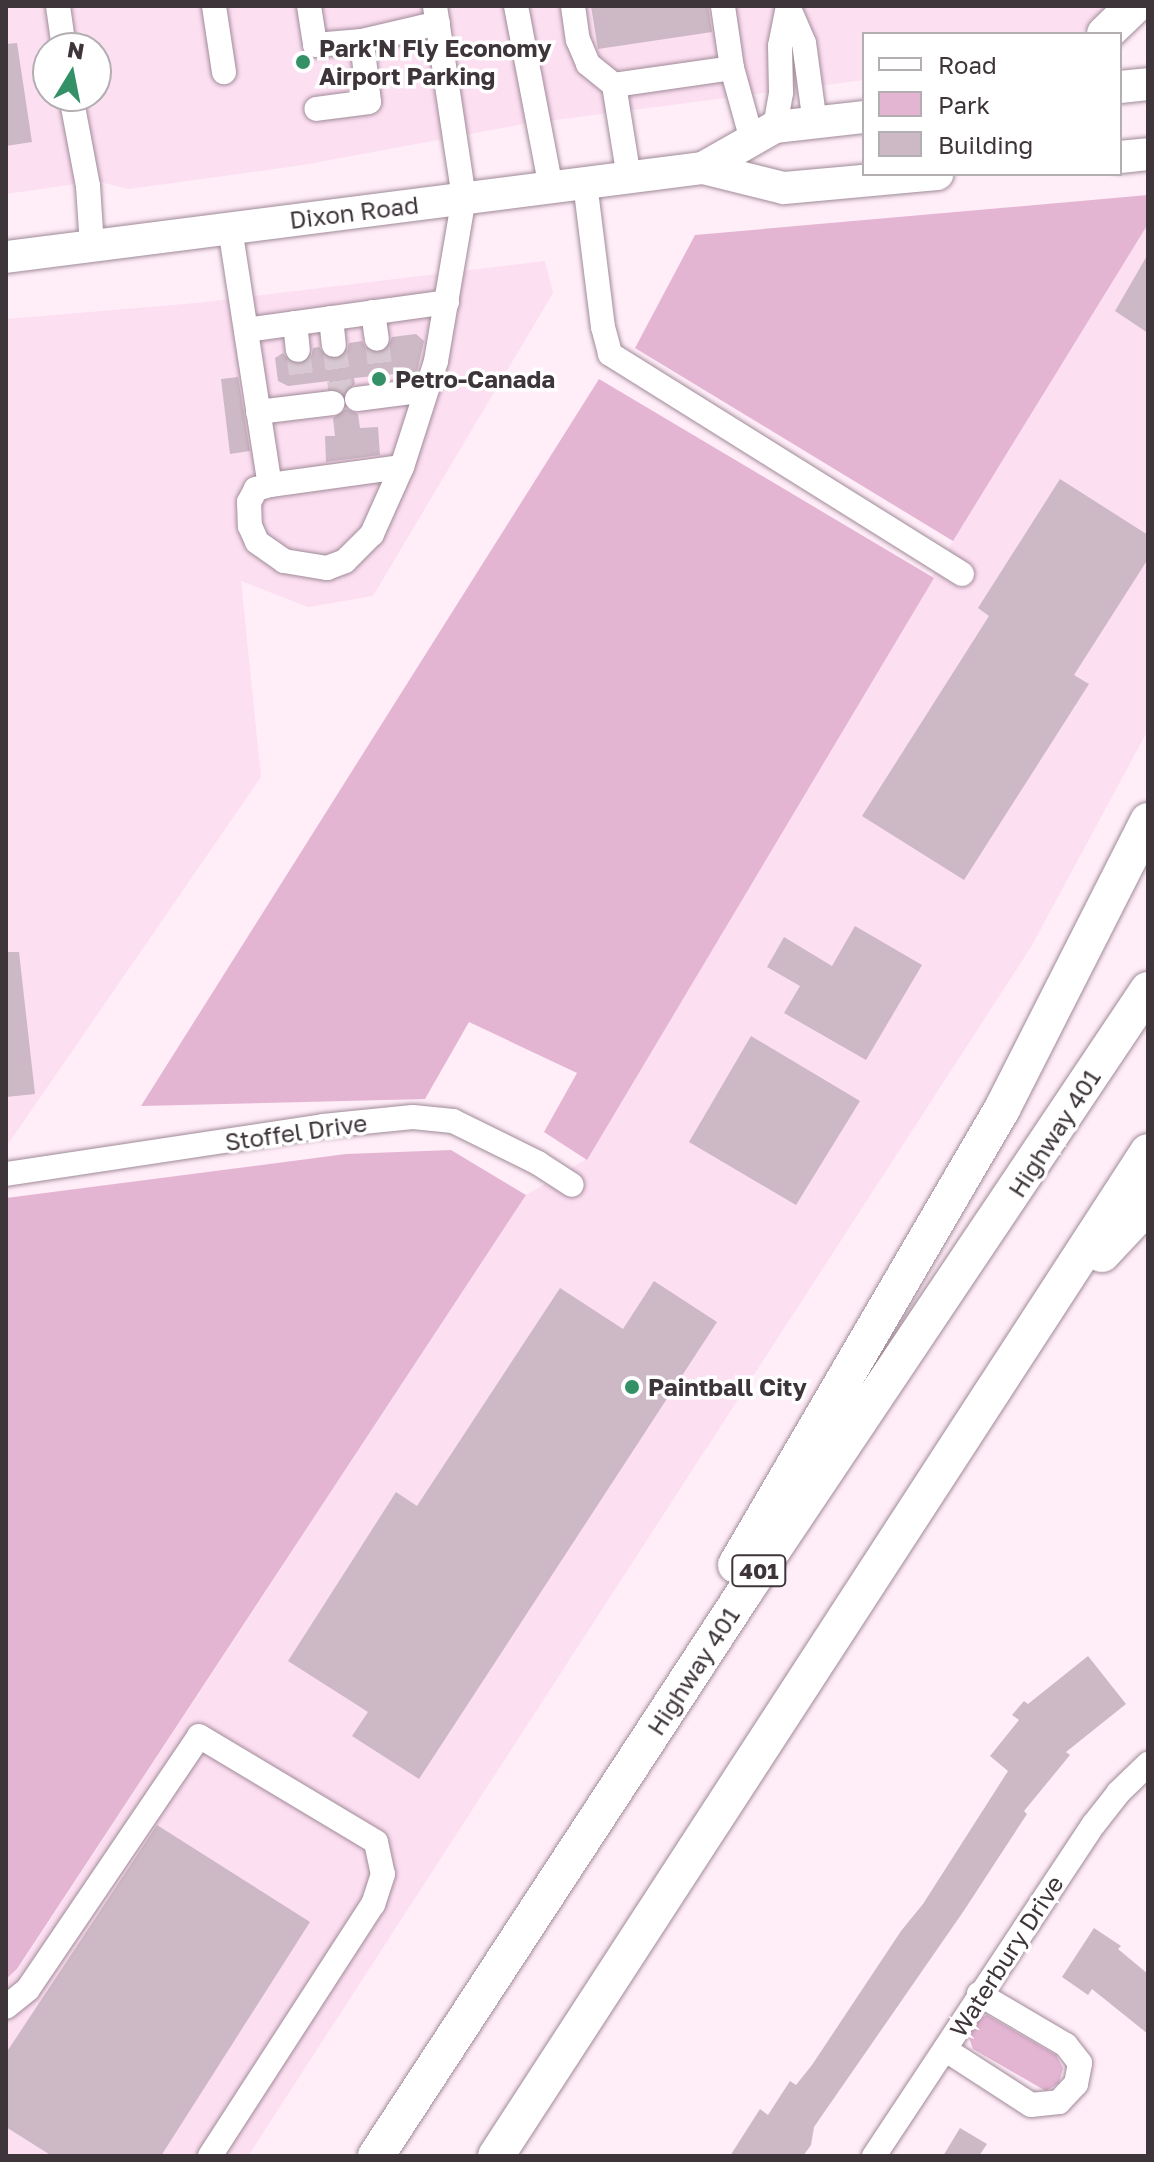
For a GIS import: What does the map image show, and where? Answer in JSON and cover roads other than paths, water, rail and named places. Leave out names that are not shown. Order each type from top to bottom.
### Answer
[{"type":"highway","points":[[1107,32],[1134,6]]},
{"type":"highway","points":[[614,1792],[697,1631],[1002,1109],[1148,821]]},
{"type":"highway","name":"Highway 401","points":[[376,2156],[614,1792],[1148,990]]},
{"type":"highway","points":[[496,2156],[1148,1152]]},
{"type":"highway","points":[[1033,1328],[1148,1205]]},
{"type":"main road","points":[[1122,87],[1148,84]]},
{"type":"main road","name":"Dixon Road","points":[[6,257],[703,168],[764,134],[862,117]]},
{"type":"main road","points":[[1122,157],[1148,154]]},
{"type":"main road","name":"Dixon Road","points":[[703,168],[784,188],[915,176]]},
{"type":"street","points":[[58,6],[62,32]]},
{"type":"street","points":[[214,6],[224,72]]},
{"type":"street","points":[[309,6],[315,45],[362,41],[437,15],[464,198],[447,302],[426,390],[402,467],[372,534],[345,561],[327,568],[284,561],[257,542],[250,526],[249,502],[256,489],[402,467]]},
{"type":"street","points":[[516,6],[551,187]]},
{"type":"street","points":[[573,6],[578,40],[588,64],[614,85],[629,178]]},
{"type":"street","points":[[723,6],[732,68],[764,134]]},
{"type":"street","points":[[764,134],[781,93],[780,46],[788,6]]},
{"type":"street","points":[[788,6],[804,43],[815,123]]},
{"type":"street","points":[[316,109],[369,102],[362,41]]},
{"type":"street","points":[[614,85],[732,68]]},
{"type":"street","points":[[74,112],[88,186],[92,247]]},
{"type":"street","points":[[585,183],[603,327],[610,354],[962,574]]},
{"type":"street","points":[[230,228],[270,485]]},
{"type":"street","points":[[246,330],[447,302]]},
{"type":"street","points":[[373,312],[377,339]]},
{"type":"street","points":[[331,318],[334,345]]},
{"type":"street","points":[[295,323],[298,350]]},
{"type":"street","points":[[357,399],[382,386],[426,390]]},
{"type":"street","points":[[258,412],[304,395],[332,403]]},
{"type":"street","name":"Stoffel Drive","points":[[6,1174],[323,1126],[413,1117],[453,1121],[538,1163],[572,1185]]},
{"type":"street","points":[[6,2007],[28,1989],[199,1736],[376,1842],[383,1874],[373,1904],[210,2156]]},
{"type":"street","name":"Waterbury Drive","points":[[874,2156],[1094,1824],[1118,1793],[1148,1764]]},
{"type":"street","points":[[946,2050],[1031,2105],[1059,2102],[1076,2084],[1080,2063],[1066,2045],[979,1994]]},
{"type":"tunnel","points":[[377,339],[381,375]]},
{"type":"tunnel","points":[[334,345],[342,401]]},
{"type":"tunnel","points":[[298,350],[302,384]]},
{"type":"place","name":"Park'N Fly Economy Airport Parking","points":[[303,62]]},
{"type":"place","name":"Petro-Canada","points":[[379,379]]},
{"type":"place","name":"Paintball City","points":[[632,1387]]}]
